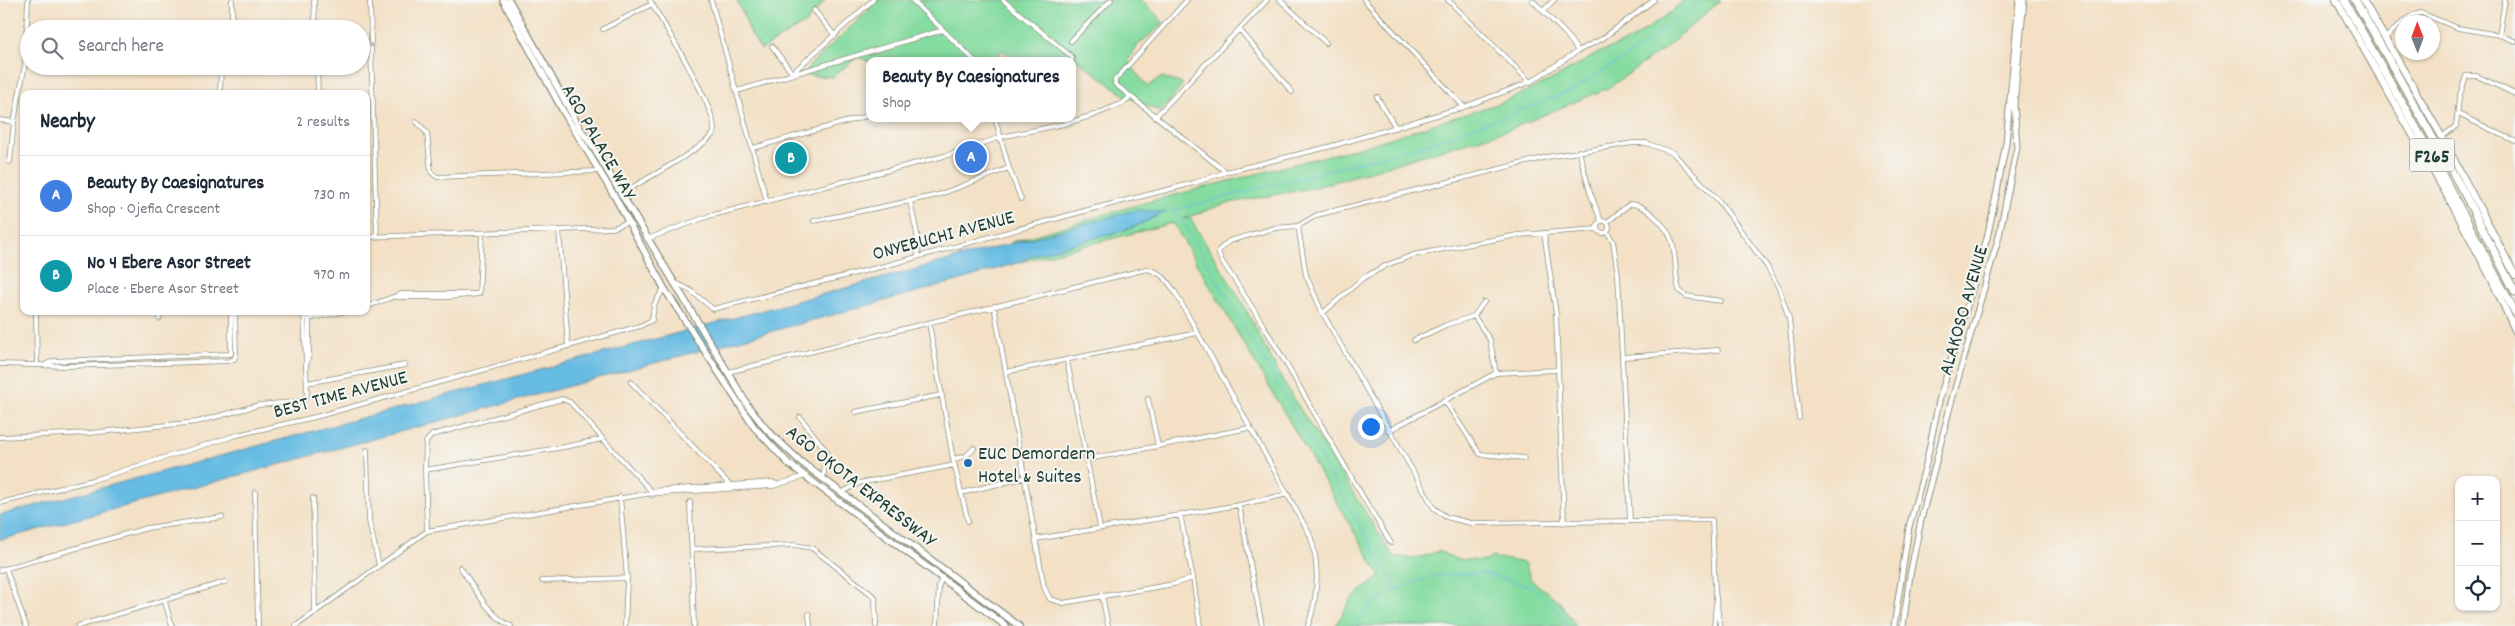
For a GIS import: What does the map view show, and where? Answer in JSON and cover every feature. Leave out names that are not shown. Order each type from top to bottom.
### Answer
[{"type":"highway","name":"F265","points":[[2344,0],[2435,161],[2515,312]]},
{"type":"highway","name":"F265","points":[[2355,0],[2458,183],[2515,292]]},
{"type":"main road","name":"AGO PALACE WAY","points":[[503,0],[563,111],[599,170],[671,298]]},
{"type":"main road","name":"AGO PALACE WAY","points":[[509,0],[574,119],[595,150],[680,293]]},
{"type":"main road","points":[[2336,0],[2453,206],[2491,278],[2515,330]]},
{"type":"main road","points":[[2363,0],[2442,137],[2515,275]]},
{"type":"main road","name":"AGO OKOTA EXPRESSWAY","points":[[680,293],[735,385],[756,418],[767,430],[801,462],[1019,626]]},
{"type":"main road","name":"AGO OKOTA EXPRESSWAY","points":[[671,298],[729,390],[764,439],[778,454],[1006,626]]},
{"type":"main road","points":[[729,390],[735,385]]},
{"type":"street","points":[[28,0],[28,20]]},
{"type":"street","points":[[232,0],[232,20]]},
{"type":"street","points":[[314,0],[315,20]]},
{"type":"street","points":[[370,0],[371,42]]},
{"type":"street","points":[[710,0],[767,202]]},
{"type":"street","points":[[791,74],[873,0]]},
{"type":"street","points":[[912,0],[971,57]]},
{"type":"street","points":[[1004,0],[1072,57]]},
{"type":"street","points":[[1071,41],[1111,0]]},
{"type":"street","points":[[1187,0],[1115,80],[1115,84],[1226,172]]},
{"type":"street","points":[[1155,117],[1268,0]]},
{"type":"street","points":[[1280,0],[1326,43]]},
{"type":"street","points":[[1364,0],[1464,107]]},
{"type":"street","points":[[1448,0],[1530,82]]},
{"type":"street","points":[[1532,0],[1566,34],[1578,51]]},
{"type":"street","points":[[1543,11],[1554,0]]},
{"type":"street","name":"ONYEBUCHI AVENUE","points":[[674,282],[690,290],[712,309],[1396,128],[1464,107],[1530,82],[1578,51],[1602,39],[1654,0]]},
{"type":"street","name":"ALAKOSO AVENUE","points":[[1894,626],[1910,527],[1939,401],[1959,338],[1971,286],[1987,238],[2006,143],[2018,0]]},
{"type":"street","name":"ALAKOSO AVENUE","points":[[1903,626],[1914,548],[1969,340],[1999,236],[2017,144],[2014,104],[2024,0]]},
{"type":"street","points":[[2499,35],[2505,0]]},
{"type":"street","points":[[604,29],[651,2],[710,106],[714,131],[712,135],[690,151],[620,194]]},
{"type":"street","points":[[814,10],[835,36]]},
{"type":"street","points":[[2413,15],[2421,13],[2426,15]]},
{"type":"street","points":[[2440,21],[2458,28],[2499,35],[2515,41]]},
{"type":"street","points":[[2384,38],[2395,29]]},
{"type":"street","points":[[737,91],[943,30]]},
{"type":"street","points":[[1240,30],[1292,92]]},
{"type":"street","points":[[772,46],[791,74]]},
{"type":"street","points":[[371,48],[377,238]]},
{"type":"street","points":[[2442,137],[2454,129],[2464,79],[2470,74],[2515,94]]},
{"type":"street","points":[[21,90],[25,75]]},
{"type":"street","points":[[220,90],[221,75]]},
{"type":"street","points":[[317,75],[318,90]]},
{"type":"street","points":[[10,162],[14,122],[20,95]]},
{"type":"street","points":[[1076,120],[1094,115],[1126,101],[1130,97]]},
{"type":"street","points":[[1377,97],[1396,128]]},
{"type":"street","points":[[2458,114],[2515,141]]},
{"type":"street","points":[[753,148],[866,117]]},
{"type":"street","points":[[0,120],[14,122]]},
{"type":"street","points":[[416,121],[427,133],[431,172],[437,177],[599,170]]},
{"type":"street","points":[[996,122],[1008,168],[1021,199]]},
{"type":"street","points":[[647,239],[709,216],[948,155],[1001,137],[1071,122]]},
{"type":"street","points":[[1391,543],[1332,446],[1277,346],[1219,254],[1224,244],[1229,241],[1275,228],[1298,226],[1317,215],[1547,156],[1633,142],[1646,143],[1673,152],[1719,201],[1766,265],[1784,299],[1792,344],[1799,418]]},
{"type":"street","points":[[2006,143],[2017,144]]},
{"type":"street","points":[[1579,151],[1590,192],[1601,221]]},
{"type":"street","points":[[814,221],[938,195],[1008,168]]},
{"type":"street","points":[[910,201],[917,234],[918,256]]},
{"type":"street","points":[[1601,221],[1607,222],[1630,204],[1646,209],[1661,223],[1672,238],[1679,290],[1686,296],[1721,301]]},
{"type":"street","points":[[1597,229],[1597,225],[1601,221]]},
{"type":"street","points":[[370,237],[613,228],[628,222]]},
{"type":"street","points":[[1607,222],[1609,228],[1607,232],[1613,241],[1618,275],[1630,522]]},
{"type":"street","points":[[1298,226],[1306,275],[1322,314],[1429,502],[1446,517],[1471,523],[1712,520],[1716,604],[1714,626]]},
{"type":"street","points":[[1597,229],[1601,234],[1607,232]]},
{"type":"street","points":[[1322,314],[1363,278],[1402,259],[1437,249],[1473,245],[1518,235],[1597,229]]},
{"type":"street","points":[[559,230],[568,345]]},
{"type":"street","points":[[370,306],[401,294],[479,294],[482,233]]},
{"type":"street","points":[[1544,233],[1556,314],[1556,370],[1564,523]]},
{"type":"street","points":[[728,372],[1147,268],[1164,276],[1225,379],[1249,428],[1306,526],[1314,546],[1316,590],[1314,607],[1308,626]]},
{"type":"street","name":"BEST TIME AVENUE","points":[[0,503],[93,480],[237,435],[336,412],[640,326],[652,320],[654,306],[664,288]]},
{"type":"street","points":[[1414,340],[1446,325],[1474,316],[1484,302]]},
{"type":"street","points":[[994,306],[1046,594],[1050,599],[1063,602],[1174,584],[1193,578]]},
{"type":"street","points":[[36,315],[36,364]]},
{"type":"street","points":[[67,363],[146,364],[229,361],[236,355],[232,315]]},
{"type":"street","points":[[234,358],[231,354],[235,315]]},
{"type":"street","points":[[304,315],[304,356],[307,362]]},
{"type":"street","points":[[0,437],[75,434],[197,422],[259,405],[303,401],[307,394],[309,315]]},
{"type":"street","points":[[304,319],[328,315]]},
{"type":"street","points":[[1474,316],[1490,340],[1496,372]]},
{"type":"street","points":[[929,323],[953,459],[968,521]]},
{"type":"street","points":[[1006,372],[1197,333]]},
{"type":"street","points":[[1959,338],[1969,340]]},
{"type":"street","points":[[1623,357],[1718,350]]},
{"type":"street","points":[[0,364],[46,364],[231,354]]},
{"type":"street","points":[[202,356],[202,362]]},
{"type":"street","points":[[146,358],[146,364]]},
{"type":"street","points":[[1067,360],[1100,527]]},
{"type":"street","points":[[307,383],[405,365]]},
{"type":"street","points":[[1388,430],[1496,372],[1556,370]]},
{"type":"street","points":[[630,382],[730,486]]},
{"type":"street","points":[[855,412],[941,395]]},
{"type":"street","points":[[427,531],[426,442],[432,434],[562,398],[570,402],[652,493]]},
{"type":"street","points":[[1148,399],[1158,446]]},
{"type":"street","points":[[1444,400],[1480,454],[1524,458]]},
{"type":"street","points":[[800,417],[827,452],[823,478]]},
{"type":"street","points":[[1088,459],[1249,428]]},
{"type":"street","points":[[425,470],[564,447],[603,438]]},
{"type":"street","points":[[953,459],[966,456],[974,448]]},
{"type":"street","points":[[367,450],[370,521],[379,565]]},
{"type":"street","points":[[1926,464],[1935,465]]},
{"type":"street","points":[[843,492],[859,482],[955,465]]},
{"type":"street","points":[[296,626],[427,531],[652,493],[777,484],[805,476]]},
{"type":"street","points":[[961,493],[1024,478]]},
{"type":"street","points":[[255,492],[258,626]]},
{"type":"street","points":[[1036,539],[1239,505],[1288,494]]},
{"type":"street","points":[[313,498],[315,613]]},
{"type":"street","points":[[620,498],[627,578],[625,626]]},
{"type":"street","points":[[690,502],[694,626]]},
{"type":"street","points":[[1239,505],[1262,626]]},
{"type":"street","points":[[1180,514],[1193,578],[1200,626]]},
{"type":"street","points":[[0,570],[147,528],[222,517]]},
{"type":"street","points":[[692,549],[795,544],[812,548],[875,597],[876,626]]},
{"type":"street","points":[[460,566],[483,600],[503,622],[512,626]]},
{"type":"street","points":[[6,569],[26,626]]},
{"type":"street","points":[[542,581],[627,578]]},
{"type":"street","points":[[937,626],[938,584],[942,578]]},
{"type":"street","points":[[78,626],[165,602],[225,582]]},
{"type":"street","points":[[1102,595],[1108,626]]},
{"type":"street","points":[[165,602],[172,626]]},
{"type":"street","points":[[1716,604],[1720,615],[1720,626]]},
{"type":"street","points":[[809,614],[810,626]]},
{"type":"street","points":[[105,619],[107,626]]},
{"type":"green space","points":[[737,0],[825,0],[807,22],[761,50],[752,36]]},
{"type":"green space","points":[[871,0],[1142,0],[1164,23],[1138,45],[1128,61],[1147,87],[1162,77],[1183,84],[1161,112],[1127,97],[1071,55],[1066,57],[1011,57],[1003,50],[996,57],[866,57],[866,60],[857,57],[833,77],[802,75],[812,63],[869,10]]},
{"type":"green space","points":[[1684,0],[1721,0],[1664,49],[1608,88],[1508,130],[1317,187],[1224,204],[1183,219],[1190,218],[1242,302],[1285,385],[1393,556],[1415,559],[1439,551],[1455,559],[1486,561],[1493,557],[1525,563],[1531,580],[1559,601],[1576,626],[1336,626],[1350,600],[1380,576],[1173,223],[1020,262],[1033,255],[1132,228],[1164,212],[1011,242],[1144,203],[1368,145],[1503,102],[1557,77],[1600,52],[1631,40],[1671,12]]},
{"type":"water","points":[[1136,210],[1165,212],[1132,228],[1033,255],[1020,262],[954,282],[0,540],[0,515]]},
{"type":"waterway","points":[[1164,213],[1421,146],[1571,91],[1638,49],[1701,0]]},
{"type":"waterway","points":[[1176,210],[1397,589]]},
{"type":"waterway","points":[[1355,626],[1372,604],[1397,589],[1432,576],[1484,573],[1532,587],[1556,608],[1567,626]]},
{"type":"place","name":"Beauty By Caesignatures","points":[[971,157]]},
{"type":"place","name":"No 4 Ebere Asor Street","points":[[791,158]]},
{"type":"place","name":"EUC Demordern Hotel & Suites","points":[[968,463]]}]
